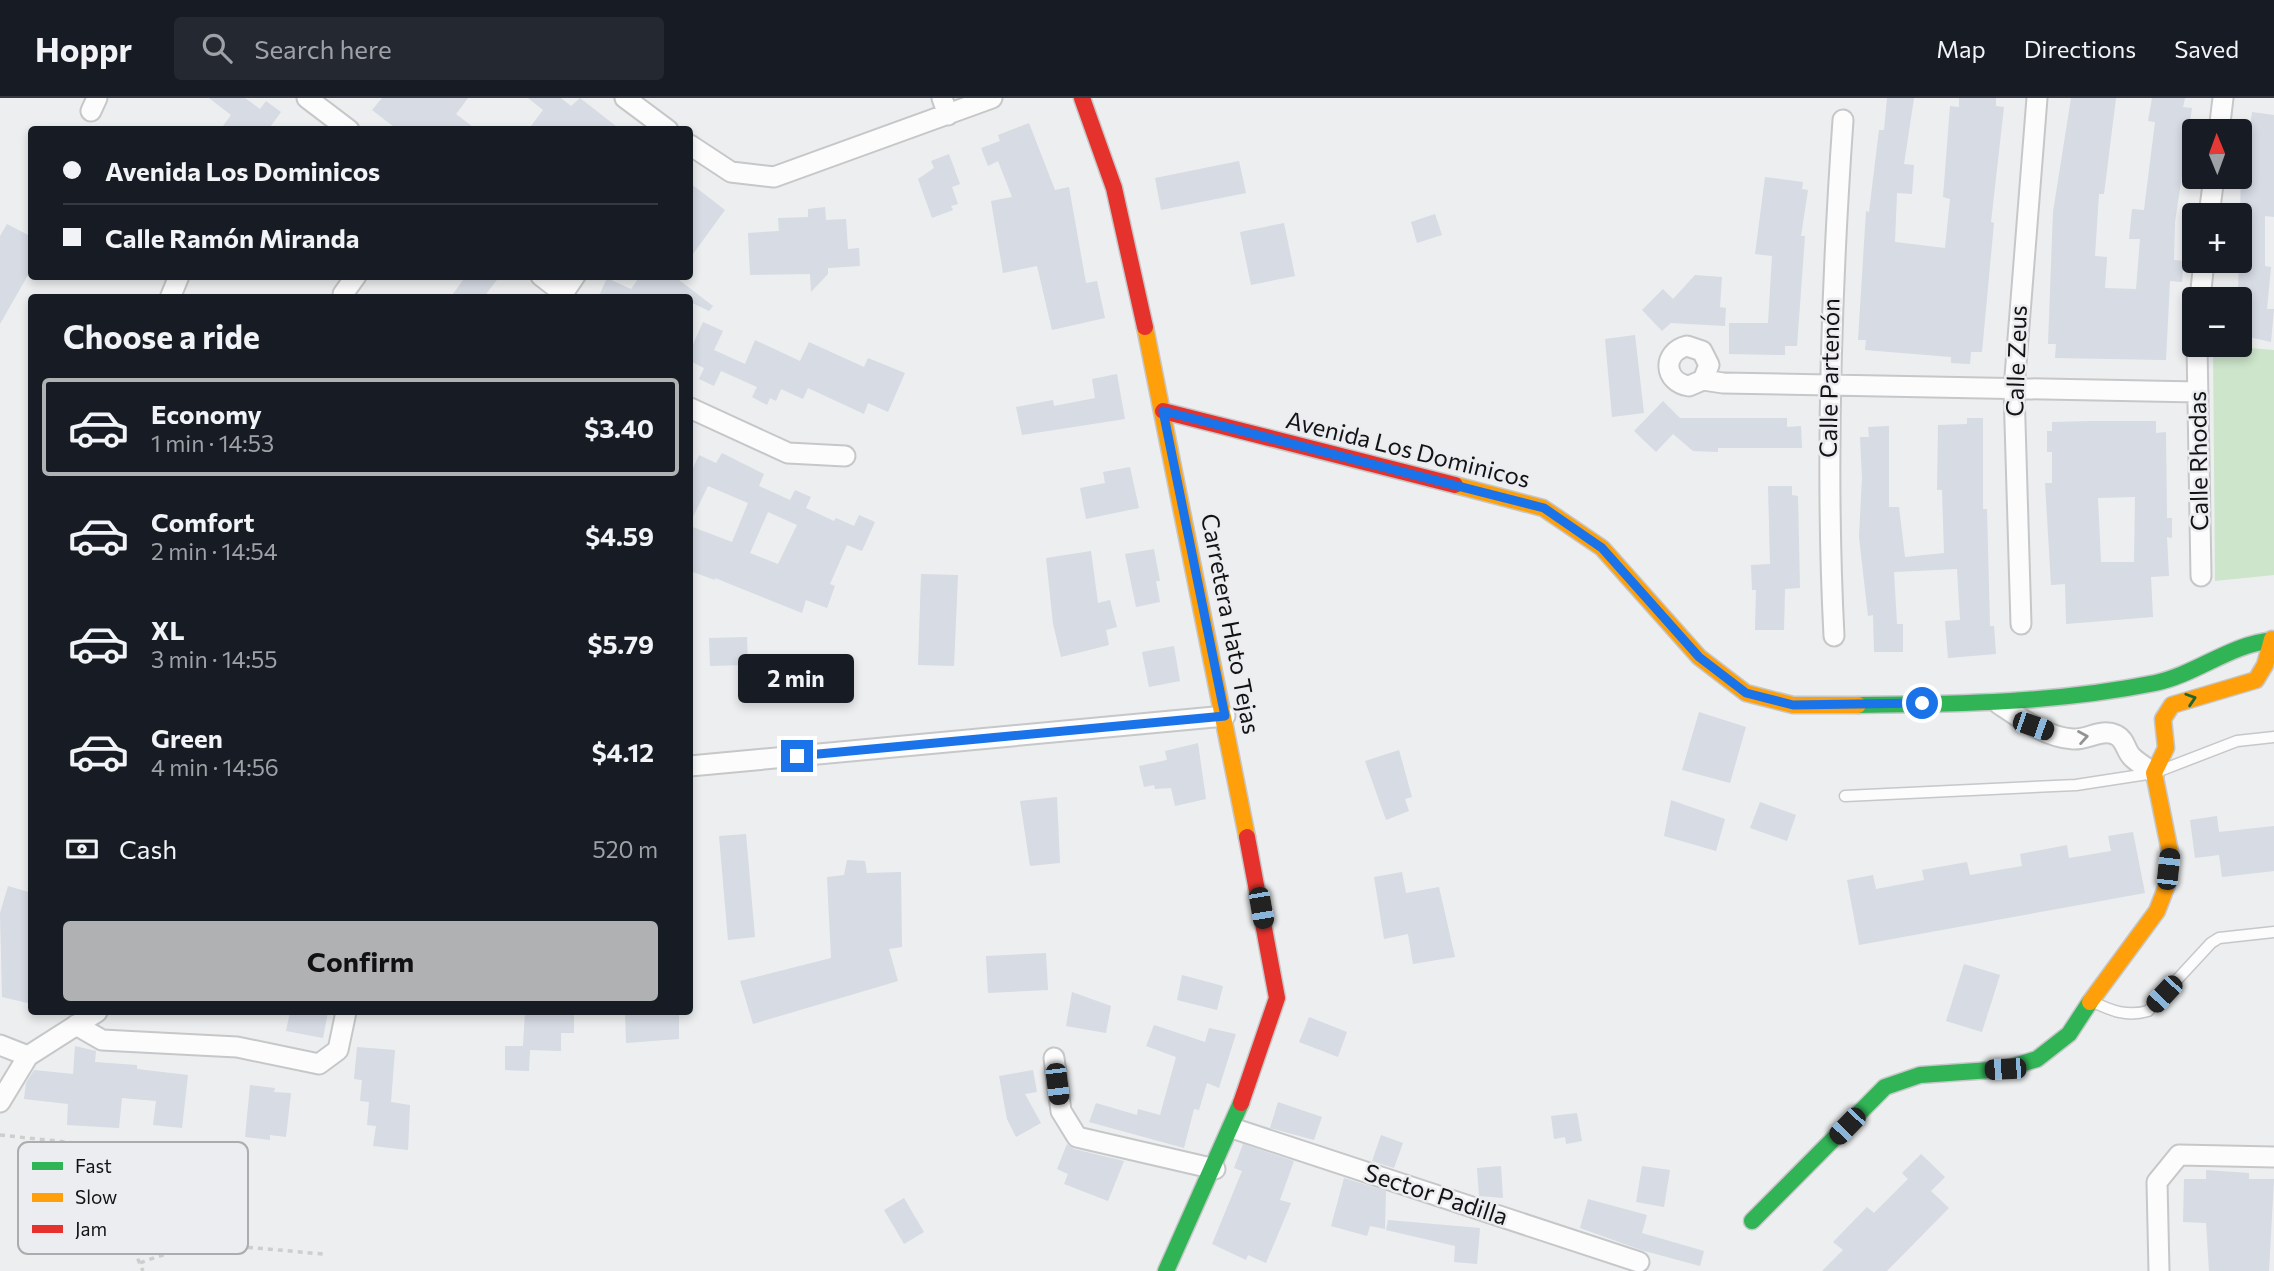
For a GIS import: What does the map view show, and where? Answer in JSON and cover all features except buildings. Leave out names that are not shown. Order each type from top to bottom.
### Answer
[{"type":"street","points":[[307,98],[344,126]]},
{"type":"street","points":[[625,98],[663,126]]},
{"type":"street","points":[[693,147],[731,172],[774,177],[945,106],[992,98]]},
{"type":"street","name":"Carretera Hato Tejas","points":[[1082,98],[1114,188],[1163,411],[1225,716],[1277,998],[1233,1128],[1166,1271]]},
{"type":"street","name":"Calle Zeus","points":[[2021,624],[2014,389],[2037,98]]},
{"type":"street","points":[[2220,119],[2223,98]]},
{"type":"street","name":"Calle Partenón","points":[[1834,636],[1829,538],[1829,385],[1831,283],[1843,120]]},
{"type":"street","points":[[343,294],[353,280]]},
{"type":"street","points":[[545,280],[560,294]]},
{"type":"street","name":"Calle Rhodas","points":[[2197,357],[2201,576]]},
{"type":"street","points":[[1703,380],[1723,383],[2198,392]]},
{"type":"street","points":[[693,409],[788,453],[845,456]]},
{"type":"street","name":"Avenida Los Dominicos","points":[[1163,411],[1544,508],[1602,548],[1699,657],[1746,693],[1793,705],[1999,704],[2080,696],[2159,682],[2250,642],[2273,640]]},
{"type":"street","points":[[1752,1221],[1885,1087],[1920,1075],[2005,1069],[2037,1059],[2069,1034],[2092,1002],[2109,971],[2135,944],[2157,911],[2166,885],[2170,852],[2154,773],[2166,748],[2163,719],[2172,705],[2250,684],[2261,674],[2273,640]]},
{"type":"street","points":[[1999,704],[2033,726],[2063,738],[2080,739],[2104,732],[2117,736],[2125,742],[2131,756],[2154,773]]},
{"type":"street","points":[[693,766],[1225,716]]},
{"type":"street","points":[[0,1102],[28,1056],[92,1015]]},
{"type":"street","points":[[76,1025],[102,1040],[237,1047],[319,1064],[338,1050],[345,1015]]},
{"type":"street","points":[[0,1045],[28,1056]]},
{"type":"street","points":[[1054,1058],[1061,1111],[1077,1137],[1215,1169]]},
{"type":"street","name":"Sector Padilla","points":[[1233,1128],[1639,1262]]},
{"type":"street","points":[[2160,1271],[2157,1182],[2179,1155],[2274,1157]]},
{"type":"lane","points":[[1845,796],[2076,785],[2154,773],[2237,741],[2274,737]]},
{"type":"lane","points":[[2092,1002],[2118,1013],[2135,1015],[2148,1011],[2211,943],[2219,938],[2274,932]]},
{"type":"path","points":[[0,1135],[66,1142]]},
{"type":"path","points":[[248,1250],[323,1254]]},
{"type":"path","points":[[136,1254],[143,1271]]},
{"type":"path","points":[[140,1263],[162,1254]]},
{"type":"green space","points":[[2252,348],[2274,350],[2274,575],[2215,581],[2213,357],[2252,357]]},
{"type":"traffic: fast","points":[[1858,705],[2007,701],[2118,690],[2170,679],[2243,647],[2274,640]]},
{"type":"traffic: fast","points":[[1752,1221],[1885,1087],[1920,1075],[2005,1069],[2037,1059],[2069,1034],[2090,1002]]},
{"type":"traffic: fast","points":[[1166,1271],[1241,1103]]},
{"type":"traffic: slow","points":[[1145,327],[1247,837]]},
{"type":"traffic: slow","points":[[1455,485],[1543,508],[1602,548],[1699,657],[1746,693],[1793,705],[1858,705]]},
{"type":"traffic: slow","points":[[2090,1002],[2157,911],[2167,885],[2170,852],[2154,773],[2166,748],[2163,719],[2172,705],[2256,680],[2265,665],[2272,639]]},
{"type":"traffic: jam","points":[[1082,98],[1114,188],[1145,327]]},
{"type":"traffic: jam","points":[[1163,411],[1455,485]]},
{"type":"traffic: jam","points":[[1241,1103],[1277,998],[1247,837]]},
{"type":"route","points":[[797,756],[1225,716],[1163,411],[1544,508],[1602,548],[1699,657],[1746,693],[1793,705],[1922,703]]}]
